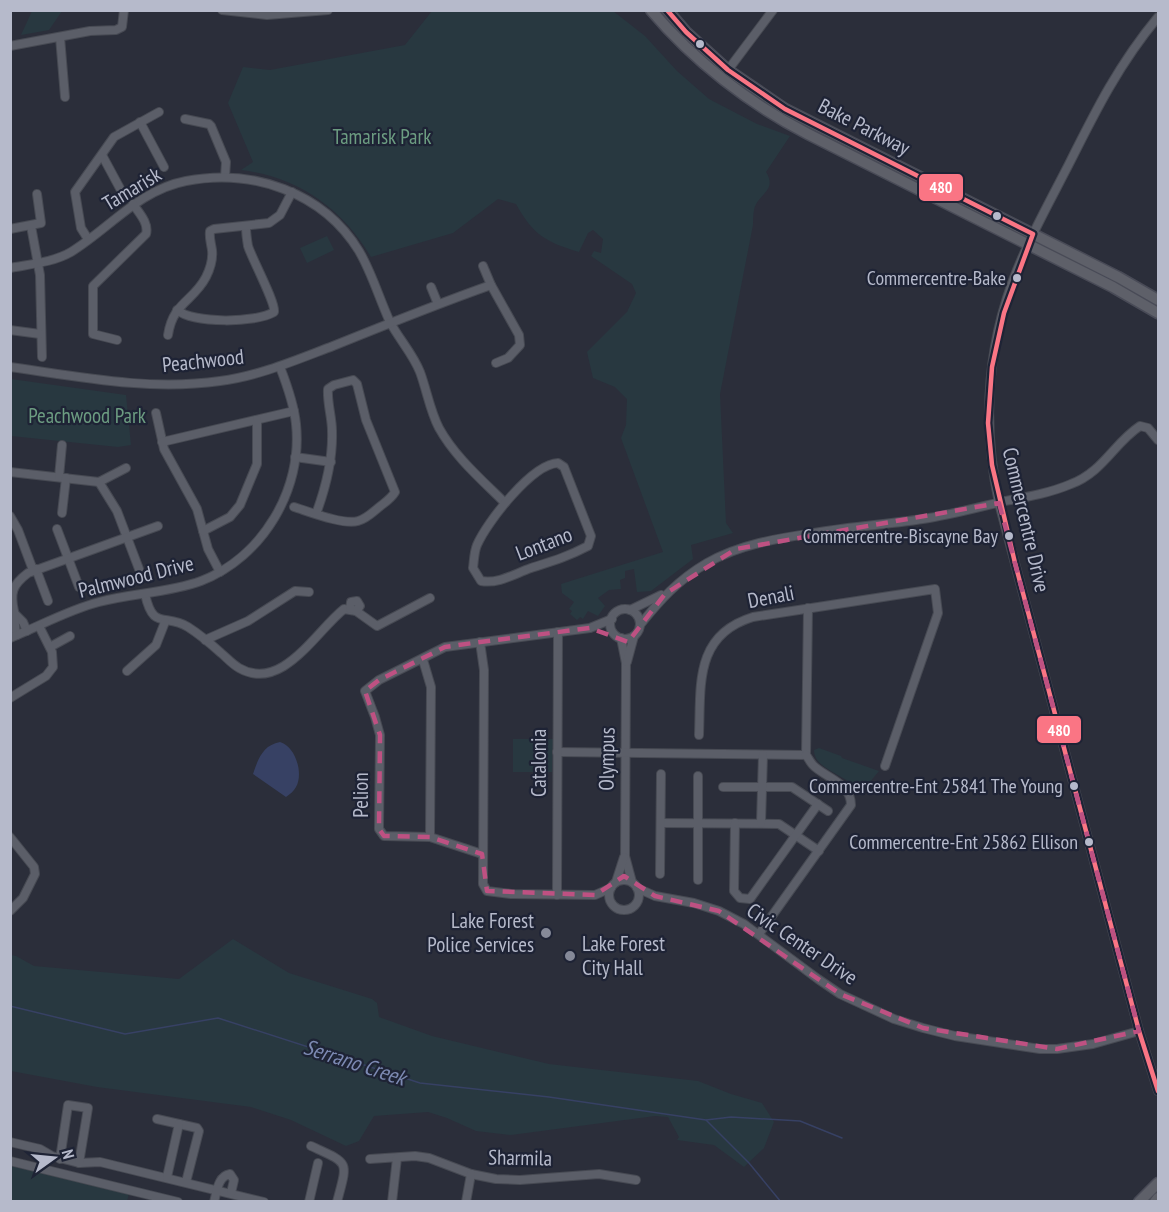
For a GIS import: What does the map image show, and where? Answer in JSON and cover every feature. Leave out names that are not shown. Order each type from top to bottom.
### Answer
[{"type":"main road","name":"Bake Parkway","points":[[667,10],[686,32],[728,70],[785,109],[1031,240],[1158,313]]},
{"type":"main road","name":"Bake Parkway","points":[[653,13],[691,52],[766,110],[802,131],[1031,240],[1125,280],[1158,300]]},
{"type":"main road","points":[[653,13],[669,22],[713,64],[724,71],[728,70]]},
{"type":"main road","points":[[1139,1202],[1158,1183]]},
{"type":"main road","points":[[1155,1202],[1158,1198]]},
{"type":"street","points":[[10,46],[90,31],[120,29],[123,24],[124,10]]},
{"type":"street","points":[[222,10],[255,15],[328,10]]},
{"type":"street","points":[[728,70],[773,10]]},
{"type":"street","name":"Commercentre Drive","points":[[1158,17],[1128,56],[1105,93],[1031,240],[1004,307],[990,378],[990,450],[999,502],[1139,1031],[1158,1092]]},
{"type":"street","points":[[60,37],[65,97]]},
{"type":"street","points":[[88,239],[81,228],[75,192],[114,137],[159,112]]},
{"type":"street","points":[[185,119],[211,126],[226,162],[225,177]]},
{"type":"street","points":[[140,122],[164,168]]},
{"type":"street","points":[[102,155],[123,194]]},
{"type":"street","name":"Tamarisk","points":[[10,268],[56,259],[71,252],[133,204],[150,194],[183,181],[225,177],[261,181],[292,192],[321,209],[351,239],[368,267],[391,323],[419,370],[439,428],[453,449],[505,503]]},
{"type":"street","points":[[168,335],[170,320],[200,286],[208,272],[212,251],[210,231],[264,225],[280,215],[292,192]]},
{"type":"street","points":[[10,229],[41,223],[37,194]]},
{"type":"street","points":[[117,340],[93,334],[93,286],[146,234],[145,223],[133,204]]},
{"type":"street","points":[[31,226],[38,263],[42,357]]},
{"type":"street","points":[[177,310],[192,318],[224,320],[266,315],[274,310],[274,305],[249,249],[246,227]]},
{"type":"street","points":[[483,266],[490,285],[519,335],[520,345],[508,358],[496,363]]},
{"type":"street","name":"Peachwood","points":[[10,367],[131,384],[177,385],[221,381],[280,367],[490,285]]},
{"type":"street","points":[[431,287],[438,304]]},
{"type":"street","points":[[10,330],[40,334]]},
{"type":"street","name":"Palmwood Drive","points":[[14,637],[77,609],[100,602],[186,586],[220,572],[248,550],[274,519],[289,485],[295,457],[294,411],[280,367]]},
{"type":"street","points":[[294,507],[316,514],[348,522],[359,521],[366,518],[395,492],[366,420],[356,382],[350,380],[328,389],[332,432],[331,462],[328,479],[316,514]]},
{"type":"street","points":[[162,442],[294,411]]},
{"type":"street","points":[[156,413],[167,456],[197,508],[208,549],[220,572]]},
{"type":"street","points":[[203,531],[230,517],[240,505],[257,464],[257,420]]},
{"type":"street","points":[[430,837],[431,687],[423,660],[445,647],[590,628],[612,619],[621,610],[630,610],[665,594],[707,563],[736,549],[768,540],[928,518],[1065,487],[1085,477],[1103,464],[1140,426],[1148,428],[1158,440]]},
{"type":"street","points":[[62,445],[62,513]]},
{"type":"street","points":[[295,457],[331,462]]},
{"type":"street","name":"Lontano","points":[[558,463],[564,467],[591,536],[588,546],[567,557],[530,568],[493,583],[481,581],[473,568],[477,545],[505,503],[534,474],[558,463]]},
{"type":"street","points":[[10,472],[99,482],[126,468]]},
{"type":"street","points":[[99,482],[117,511],[139,569]]},
{"type":"street","points":[[10,516],[48,601]]},
{"type":"street","points":[[14,637],[15,614],[11,603],[12,591],[23,576],[34,569],[158,526]]},
{"type":"street","points":[[57,529],[79,587]]},
{"type":"street","name":"Denali","points":[[699,735],[701,676],[707,655],[717,639],[729,628],[744,620],[935,589],[938,613],[885,766]]},
{"type":"street","points":[[205,640],[248,621],[295,591],[309,592]]},
{"type":"street","points":[[145,594],[152,613],[165,622],[187,627],[243,670],[260,673],[274,671],[290,662],[341,611],[353,610],[377,626],[430,598]]},
{"type":"street","points":[[590,628],[618,636],[634,636],[665,594]]},
{"type":"street","points":[[759,934],[851,805],[851,797],[847,790],[813,766],[806,755],[808,608]]},
{"type":"street","points":[[630,610],[638,616],[640,625]]},
{"type":"street","points":[[15,614],[23,622],[27,631]]},
{"type":"street","points":[[612,619],[611,625],[618,636]]},
{"type":"street","points":[[127,671],[156,645],[165,622]]},
{"type":"street","points":[[10,698],[50,672],[54,662],[50,647],[39,626]]},
{"type":"street","name":"Catalonia","points":[[557,895],[558,632]]},
{"type":"street","points":[[50,647],[70,636]]},
{"type":"street","name":"Olympus","points":[[614,885],[624,856],[626,753],[626,663],[618,636]]},
{"type":"street","name":"Olympus","points":[[626,663],[634,636]]},
{"type":"street","points":[[480,642],[484,670],[482,854]]},
{"type":"street","name":"Pelion","points":[[423,660],[379,680],[365,690],[380,735],[379,829],[384,836],[430,837],[482,854]]},
{"type":"street","points":[[557,752],[806,755]]},
{"type":"street","points":[[761,823],[763,755]]},
{"type":"street","points":[[660,874],[661,774]]},
{"type":"street","points":[[698,776],[698,880]]},
{"type":"street","points":[[723,787],[792,787],[828,811]]},
{"type":"street","points":[[735,822],[734,891],[743,899],[750,899],[818,804]]},
{"type":"street","points":[[661,823],[779,824],[819,851]]},
{"type":"street","points":[[10,837],[35,871],[35,876],[28,888],[10,911]]},
{"type":"street","name":"Civic Center Drive","points":[[482,854],[483,884],[487,891],[595,895],[611,902],[619,909],[629,909],[637,902],[655,896]]},
{"type":"street","name":"Olympus","points":[[624,856],[634,885]]},
{"type":"street","name":"Civic Center Drive","points":[[595,895],[624,880],[655,896],[694,903],[719,911],[759,934],[840,994],[894,1019],[955,1036],[1057,1049],[1093,1044],[1139,1031]]},
{"type":"street","points":[[611,902],[609,892],[614,885]]},
{"type":"street","points":[[634,885],[639,892],[637,902]]},
{"type":"street","points":[[60,1159],[68,1105],[88,1108],[79,1163]]},
{"type":"street","points":[[157,1119],[197,1128],[199,1131],[186,1182]]},
{"type":"street","points":[[167,1177],[179,1125]]},
{"type":"street","points":[[10,1142],[40,1149],[60,1159],[79,1163],[100,1162],[264,1202]]},
{"type":"street","points":[[311,1146],[340,1159],[344,1164],[345,1172],[337,1202]]},
{"type":"street","name":"Sharmila","points":[[370,1159],[415,1156],[429,1158],[471,1174],[496,1179],[520,1180],[599,1174],[636,1180]]},
{"type":"street","points":[[392,1202],[397,1176],[397,1158]]},
{"type":"street","points":[[10,1161],[178,1202]]},
{"type":"street","points":[[309,1202],[318,1163]]},
{"type":"street","points":[[214,1202],[222,1177],[230,1174],[234,1180],[231,1193]]},
{"type":"street","points":[[466,1202],[471,1174]]},
{"type":"highlighted area","points":[[999,503],[1139,1031],[1057,1049],[923,1028],[840,994],[719,911],[655,896],[624,876],[595,895],[487,891],[482,854],[430,837],[384,836],[379,829],[380,735],[365,691],[379,680],[445,647],[590,628],[628,642],[665,594],[736,549]]},
{"type":"green space","points":[[32,10],[62,11],[49,30],[21,35]]},
{"type":"green space","name":"Tamarisk Park","points":[[432,11],[613,11],[645,36],[677,71],[709,99],[757,124],[790,136],[766,172],[770,184],[754,210],[720,394],[726,523],[733,533],[691,545],[693,559],[651,591],[637,592],[634,569],[625,571],[625,578],[620,580],[621,589],[609,590],[598,598],[605,606],[598,616],[588,611],[583,619],[580,617],[577,620],[570,614],[572,611],[569,609],[574,602],[562,593],[561,584],[663,552],[621,438],[626,425],[627,399],[615,387],[593,378],[587,352],[627,312],[636,293],[632,284],[591,256],[594,251],[601,253],[603,239],[593,230],[588,233],[579,252],[558,245],[535,230],[516,204],[498,199],[453,233],[371,257],[346,224],[317,198],[281,180],[241,170],[253,162],[228,103],[243,67],[270,70],[405,45]]},
{"type":"green space","points":[[327,236],[334,250],[307,263],[300,248]]},
{"type":"green space","name":"Peachwood Park","points":[[11,379],[126,395],[131,445],[118,447],[11,436]]},
{"type":"green space","points":[[513,739],[553,739],[552,772],[513,772]]},
{"type":"green space","points":[[819,748],[879,771],[860,794],[849,782],[820,763],[814,750]]},
{"type":"green space","points":[[233,939],[289,973],[372,999],[377,1003],[379,1017],[432,1036],[549,1064],[698,1081],[762,1103],[774,1122],[764,1148],[744,1167],[714,1145],[677,1140],[679,1137],[668,1117],[655,1116],[511,1135],[476,1131],[428,1112],[374,1116],[359,1141],[346,1146],[291,1120],[251,1107],[97,1087],[11,1071],[11,955],[34,966],[179,979]]},
{"type":"green space","points":[[11,1166],[129,1194],[127,1201],[11,1202]]},
{"type":"water","points":[[280,742],[294,754],[299,775],[296,787],[286,797],[253,774],[265,749]]},
{"type":"waterway","name":"Serrano Creek","points":[[10,1006],[125,1034],[218,1018],[420,1083],[549,1097],[706,1120],[749,1163],[781,1202]]},
{"type":"waterway","name":"Serrano Creek","points":[[706,1120],[731,1117],[800,1121],[842,1138]]},
{"type":"transit line","name":"480","points":[[667,10],[686,32],[728,70],[785,109],[1033,234],[1004,313],[992,367],[988,423],[992,465],[1015,563],[1139,1031],[1158,1091]]},
{"type":"place","name":"Commercentre-Bake","points":[[1017,278]]},
{"type":"place","name":"Commercentre-Biscayne Bay","points":[[1009,536]]},
{"type":"place","name":"Commercentre-Ent 25841 The Young","points":[[1074,786]]},
{"type":"place","name":"Commercentre-Ent 25862 Ellison","points":[[1089,842]]},
{"type":"place","name":"Lake Forest Police Services","points":[[546,933]]},
{"type":"place","name":"Lake Forest City Hall","points":[[570,956]]}]
